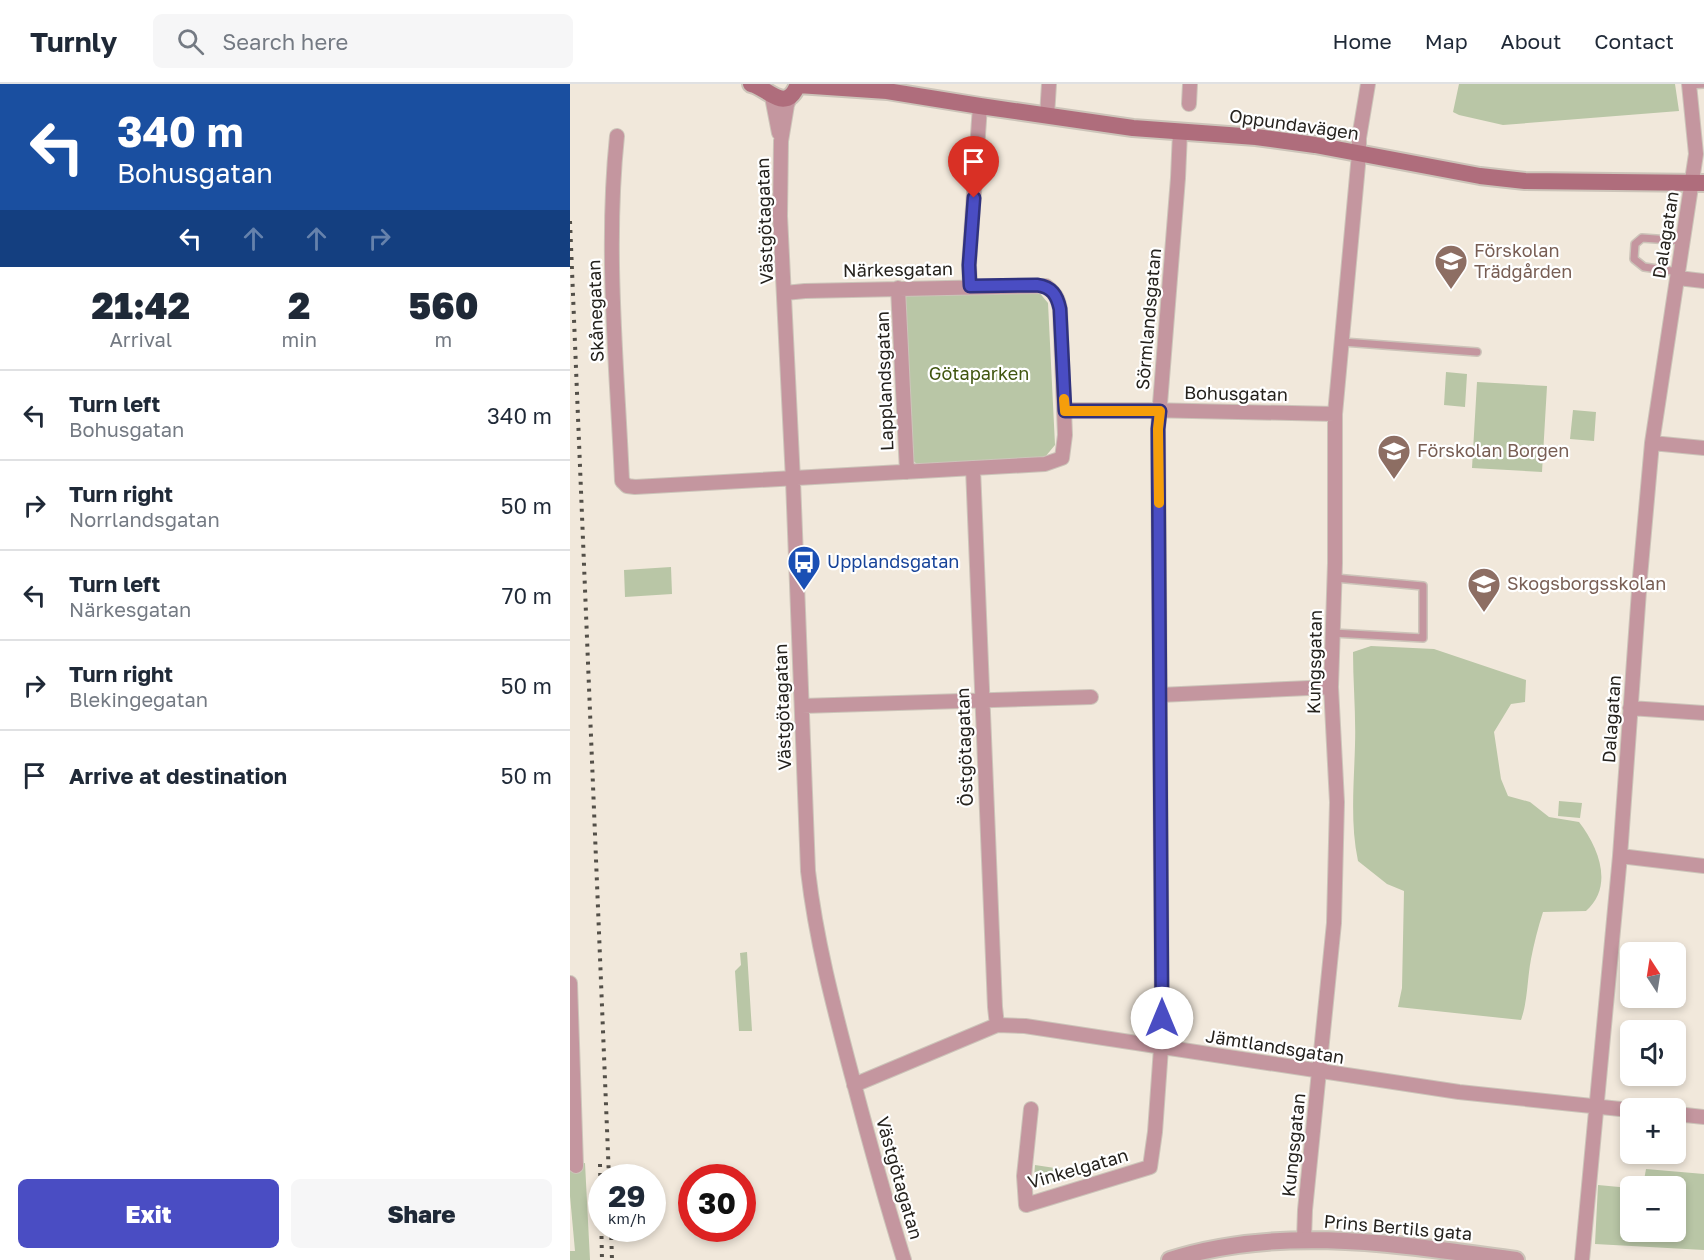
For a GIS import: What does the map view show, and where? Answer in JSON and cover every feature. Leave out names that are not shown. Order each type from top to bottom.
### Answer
[{"type":"main road","name":"Oppundavägen","points":[[852,84],[1047,116],[1315,145],[1480,176],[1525,181],[1590,183],[1698,182]]},
{"type":"main road","name":"Oppundavägen","points":[[762,88],[780,99],[796,88],[878,90]]},
{"type":"street","points":[[1047,116],[1048,84]]},
{"type":"street","points":[[1189,104],[1190,84]]},
{"type":"street","name":"Kungsgatan","points":[[1304,1240],[1305,1210],[1334,923],[1337,802],[1331,687],[1335,579],[1335,414],[1359,138],[1368,84]]},
{"type":"street","name":"Dalagatan","points":[[1582,1260],[1620,856],[1652,443],[1678,275],[1698,182],[1689,85]]},
{"type":"street","name":"Västgötagatan","points":[[762,88],[781,141]]},
{"type":"street","name":"Västgötagatan","points":[[796,88],[787,105],[781,141],[780,216],[808,871],[821,955],[854,1085],[904,1260]]},
{"type":"street","points":[[970,286],[969,265],[980,106]]},
{"type":"street","name":"Sörmlandsgatan","points":[[1161,1048],[1158,429],[1180,132]]},
{"type":"street","name":"Skånegatan","points":[[617,136],[612,178],[613,279],[622,481],[627,486],[635,488],[793,480]]},
{"type":"street","points":[[1678,275],[1704,281]]},
{"type":"street","name":"Närkesgatan","points":[[785,293],[970,286],[1037,285],[1047,288],[1053,291],[1058,299],[1060,309],[1065,411]]},
{"type":"street","name":"Lapplandsgatan","points":[[898,288],[907,472]]},
{"type":"street","points":[[793,480],[1045,464],[1062,458],[1065,411]]},
{"type":"street","name":"Bohusgatan","points":[[1065,411],[1335,414]]},
{"type":"street","points":[[1652,443],[1704,448]]},
{"type":"street","name":"Östgötagatan","points":[[973,468],[997,1025]]},
{"type":"street","points":[[1161,694],[1331,687]]},
{"type":"street","points":[[802,706],[1091,697]]},
{"type":"street","points":[[1630,708],[1704,713]]},
{"type":"street","points":[[1620,856],[1704,866]]},
{"type":"street","points":[[570,984],[576,1166]]},
{"type":"street","name":"Jämtlandsgatan","points":[[854,1085],[997,1025],[1025,1026],[1459,1092],[1620,1109]]},
{"type":"street","name":"Vinkelgatan","points":[[1031,1109],[1024,1176],[1026,1205],[1150,1167],[1161,1048]]},
{"type":"street","points":[[1686,1115],[1704,1117]]},
{"type":"street","name":"Prins Bertils gata","points":[[1170,1260],[1253,1243],[1304,1240],[1357,1241],[1516,1260]]},
{"type":"lane","points":[[1689,85],[1704,84]]},
{"type":"lane","points":[[1678,275],[1644,267],[1634,259],[1635,244],[1642,238],[1684,241]]},
{"type":"lane","points":[[1343,342],[1477,352]]},
{"type":"lane","points":[[1333,633],[1423,638],[1423,586],[1335,579]]},
{"type":"green space","points":[[1459,84],[1675,84],[1679,111],[1503,125],[1453,112]]},
{"type":"green space","name":"Götaparken","points":[[1038,291],[1048,303],[1055,445],[1045,457],[918,465],[910,458],[902,292]]},
{"type":"green space","points":[[1446,372],[1467,374],[1465,407],[1444,405]]},
{"type":"green space","points":[[1477,382],[1547,386],[1542,472],[1472,468]]},
{"type":"green space","points":[[1573,410],[1596,412],[1594,441],[1570,439]]},
{"type":"green space","points":[[671,567],[672,594],[625,597],[624,570]]},
{"type":"green space","points":[[1371,646],[1434,649],[1526,680],[1525,702],[1511,704],[1494,732],[1501,779],[1508,796],[1530,802],[1549,817],[1579,822],[1597,855],[1600,867],[1600,890],[1595,901],[1586,911],[1543,912],[1532,953],[1521,1020],[1398,1007],[1402,988],[1404,891],[1387,884],[1358,861],[1354,832],[1353,652]]},
{"type":"green space","points":[[1559,801],[1582,803],[1580,818],[1558,816]]},
{"type":"green space","points":[[747,952],[752,1031],[739,1031],[735,971],[741,965],[740,953]]},
{"type":"green space","points":[[585,1163],[590,1260],[570,1260],[570,1251],[575,1251],[570,1166]]},
{"type":"green space","points":[[1035,1165],[1068,1170],[1069,1178],[1044,1185],[1034,1178]]},
{"type":"green space","points":[[1646,1169],[1704,1174],[1704,1250],[1595,1244],[1598,1185],[1620,1187],[1620,1242],[1686,1242],[1686,1176],[1645,1176]]},
{"type":"railway","points":[[570,221],[608,1164]]},
{"type":"railway","points":[[602,1242],[602,1260]]},
{"type":"railway","points":[[611,1242],[612,1260]]},
{"type":"slow traffic","points":[[1064,399],[1065,411],[1160,411],[1158,429],[1159,503]]},
{"type":"place","name":"Förskolan Trädgården","points":[[1451,290]]},
{"type":"place","name":"Förskolan Borgen","points":[[1394,480]]},
{"type":"place","name":"Upplandsgatan","points":[[804,591]]},
{"type":"place","name":"Skogsborgsskolan","points":[[1484,613]]},
{"type":"route","points":[[974,198],[969,265],[970,286],[1037,285],[1046,286],[1053,291],[1060,309],[1065,411],[1160,411],[1158,429],[1162,1018]]}]
